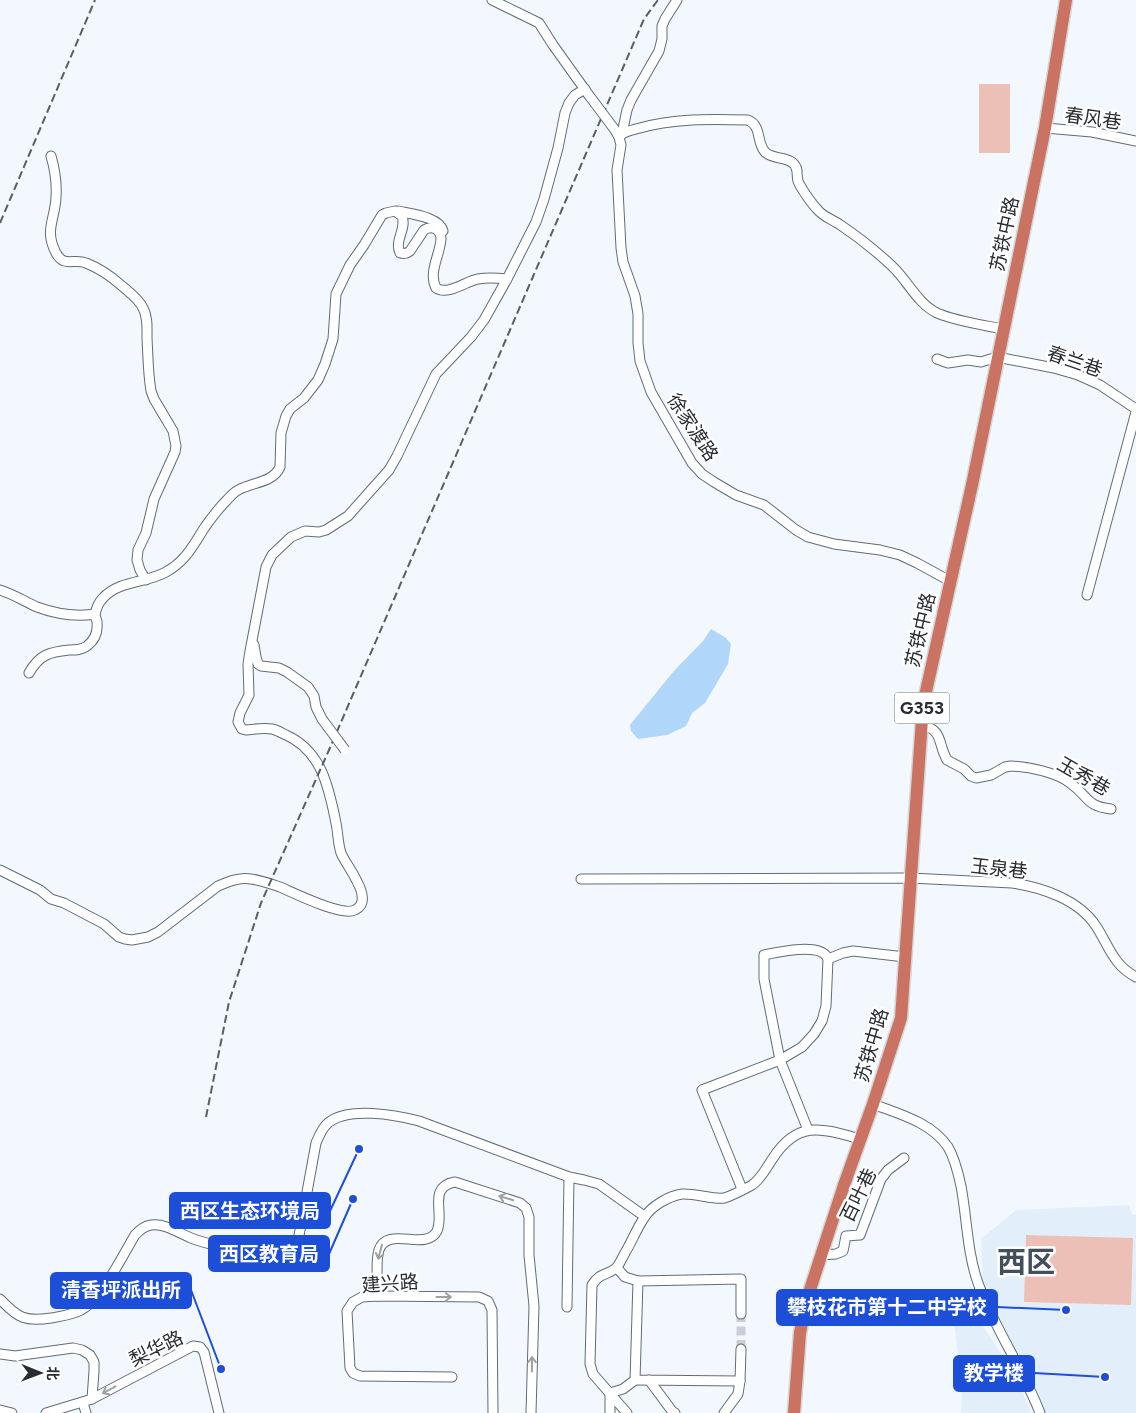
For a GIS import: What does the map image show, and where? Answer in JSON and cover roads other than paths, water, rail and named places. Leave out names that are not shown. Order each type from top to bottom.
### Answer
[{"type":"highway","name":"苏铁中路","points":[[794,1413],[800,1333],[806,1302],[901,1018],[922,705],[972,484],[1045,128],[1066,0]]},
{"type":"street","points":[[492,0],[538,23],[586,92],[619,133],[648,125],[702,119],[748,120],[754,122],[762,147],[766,153],[793,162],[796,166],[798,181],[817,210],[839,224],[892,266],[920,301],[947,317],[1003,329]]},
{"type":"street","name":"徐家渡路","points":[[677,0],[662,26],[662,45],[631,100],[619,133],[621,144],[617,170],[620,248],[635,296],[638,314],[640,362],[651,392],[692,463],[702,474],[714,482],[736,495],[764,505],[808,537],[834,544],[880,550],[900,555],[950,582]]},
{"type":"street","points":[[0,870],[104,924],[119,937],[132,940],[148,937],[158,932],[218,886],[240,879],[250,879],[278,886],[314,902],[341,911],[348,912],[360,906],[361,890],[340,852],[338,829],[330,793],[326,780],[315,759],[304,746],[291,737],[272,729],[246,730],[240,726],[238,718],[249,694],[248,664],[266,567],[272,555],[282,544],[296,534],[308,530],[319,532],[326,530],[348,516],[384,477],[397,456],[436,374],[472,336],[484,320],[507,279],[536,222],[544,199],[569,103],[575,95],[586,92]]},
{"type":"street","name":"春风巷","points":[[1045,128],[1092,132],[1136,141]]},
{"type":"street","points":[[51,156],[55,170],[56,185],[56,199],[50,224],[53,245],[57,254],[64,262],[89,264],[115,280],[142,306],[146,322],[151,391],[169,422],[176,439],[175,452],[154,500],[146,534],[138,550],[140,570],[146,580]]},
{"type":"street","points":[[29,673],[39,658],[85,648],[95,636],[97,628],[95,614],[104,596],[125,585],[164,573],[176,565],[196,543],[205,526],[228,498],[236,491],[265,481],[278,472],[280,467],[281,433],[286,416],[290,409],[312,389],[326,364],[333,339],[336,294],[340,282],[382,215],[395,211],[415,214],[436,221],[441,225],[443,232],[434,268],[436,288],[439,290],[449,290],[476,279],[507,279]]},
{"type":"street","points":[[395,211],[404,220],[398,246],[400,252],[406,254],[410,251],[424,230],[428,228],[436,229],[439,232],[441,241]]},
{"type":"street","name":"春兰巷","points":[[937,359],[948,363],[968,360],[981,362],[997,357],[1054,368],[1078,375],[1100,385],[1136,410]]},
{"type":"street","points":[[1087,596],[1136,410]]},
{"type":"street","points":[[0,590],[37,607],[65,615],[85,616],[95,614]]},
{"type":"street","points":[[253,632],[258,664],[279,668],[308,687],[314,696],[316,707],[322,719],[349,751]]},
{"type":"street","name":"玉秀巷","points":[[921,724],[933,729],[938,734],[947,760],[964,769],[971,776],[981,778],[1011,766],[1050,773],[1069,782],[1095,806],[1111,809]]},
{"type":"street","name":"玉泉巷","points":[[582,879],[910,878],[1027,885],[1072,904],[1085,914],[1094,924],[1119,965],[1136,977]]},
{"type":"street","points":[[742,1189],[702,1090],[780,1060],[802,1047],[814,1034],[822,1021],[826,1006],[828,959],[826,955],[816,950],[785,951],[764,955],[764,979],[780,1060],[808,1130]]},
{"type":"street","points":[[828,959],[853,951],[905,957]]},
{"type":"street","points":[[873,1104],[917,1121],[933,1130],[947,1146],[957,1166],[972,1262],[978,1284],[1040,1413]]},
{"type":"street","points":[[0,1299],[12,1312],[20,1317],[31,1319],[70,1315],[82,1310],[98,1296],[135,1235],[141,1228],[149,1225],[158,1224],[193,1239],[254,1257],[268,1259],[288,1255],[294,1249],[300,1233],[316,1143],[321,1132],[329,1123],[348,1115],[382,1114],[402,1116],[419,1121],[569,1177],[599,1184],[644,1216]]},
{"type":"street","points":[[627,1413],[593,1374],[590,1364],[592,1285],[596,1278],[616,1268],[644,1216],[669,1198],[682,1194],[723,1198],[752,1184],[761,1175],[786,1140],[797,1133],[820,1129],[860,1139]]},
{"type":"street","name":"百叶巷","points":[[821,1255],[836,1254],[843,1251],[846,1236],[860,1235],[881,1179],[888,1170],[904,1158]]},
{"type":"street","points":[[567,1307],[569,1177]]},
{"type":"street","points":[[378,1296],[377,1257],[383,1242],[390,1239],[423,1239],[431,1237],[436,1232],[439,1199],[441,1190],[446,1184],[455,1182],[520,1203],[526,1208],[529,1217],[528,1255],[534,1306],[531,1413]]},
{"type":"street","points":[[616,1268],[624,1277],[638,1281],[741,1279],[741,1314]]},
{"type":"street","points":[[635,1380],[638,1281]]},
{"type":"street","name":"建兴路","points":[[452,1377],[360,1376],[353,1373],[350,1368],[347,1311],[353,1302],[362,1297],[378,1296],[479,1297],[488,1301],[492,1310],[493,1413]]},
{"type":"street","name":"梨华路","points":[[88,1401],[193,1346],[200,1347],[204,1352],[219,1413]]},
{"type":"street","points":[[0,1354],[15,1356],[72,1348],[82,1350],[90,1355],[94,1362],[94,1371],[86,1413]]},
{"type":"street","points":[[724,1413],[738,1394],[740,1349]]},
{"type":"street","points":[[610,1393],[623,1389],[635,1380],[740,1381]]},
{"type":"street","points":[[649,1380],[675,1413]]},
{"type":"street","points":[[610,1393],[610,1413]]},
{"type":"street","points":[[46,1413],[88,1401]]},
{"type":"street","points":[[0,1410],[12,1413]]},
{"type":"water","points":[[711,629],[726,638],[731,644],[728,664],[705,703],[692,713],[686,726],[667,735],[638,739],[631,731],[630,725],[673,672],[703,641]]},
{"type":"tunnel","points":[[741,1314],[741,1349]]},
{"type":"railway","points":[[0,223],[95,0]]},
{"type":"railway","points":[[206,1117],[229,1002],[261,903],[329,750],[644,19],[658,0]]},
{"type":"place","name":"西区生态环境局","points":[[359,1149]]},
{"type":"place","name":"西区教育局","points":[[353,1199]]},
{"type":"place","name":"攀枝花市第十二中学校","points":[[1066,1310]]},
{"type":"place","name":"清香坪派出所","points":[[221,1369]]},
{"type":"place","name":"教学楼","points":[[1105,1377]]},
{"type":"district","name":"西区","points":[[1026,1262]]}]
